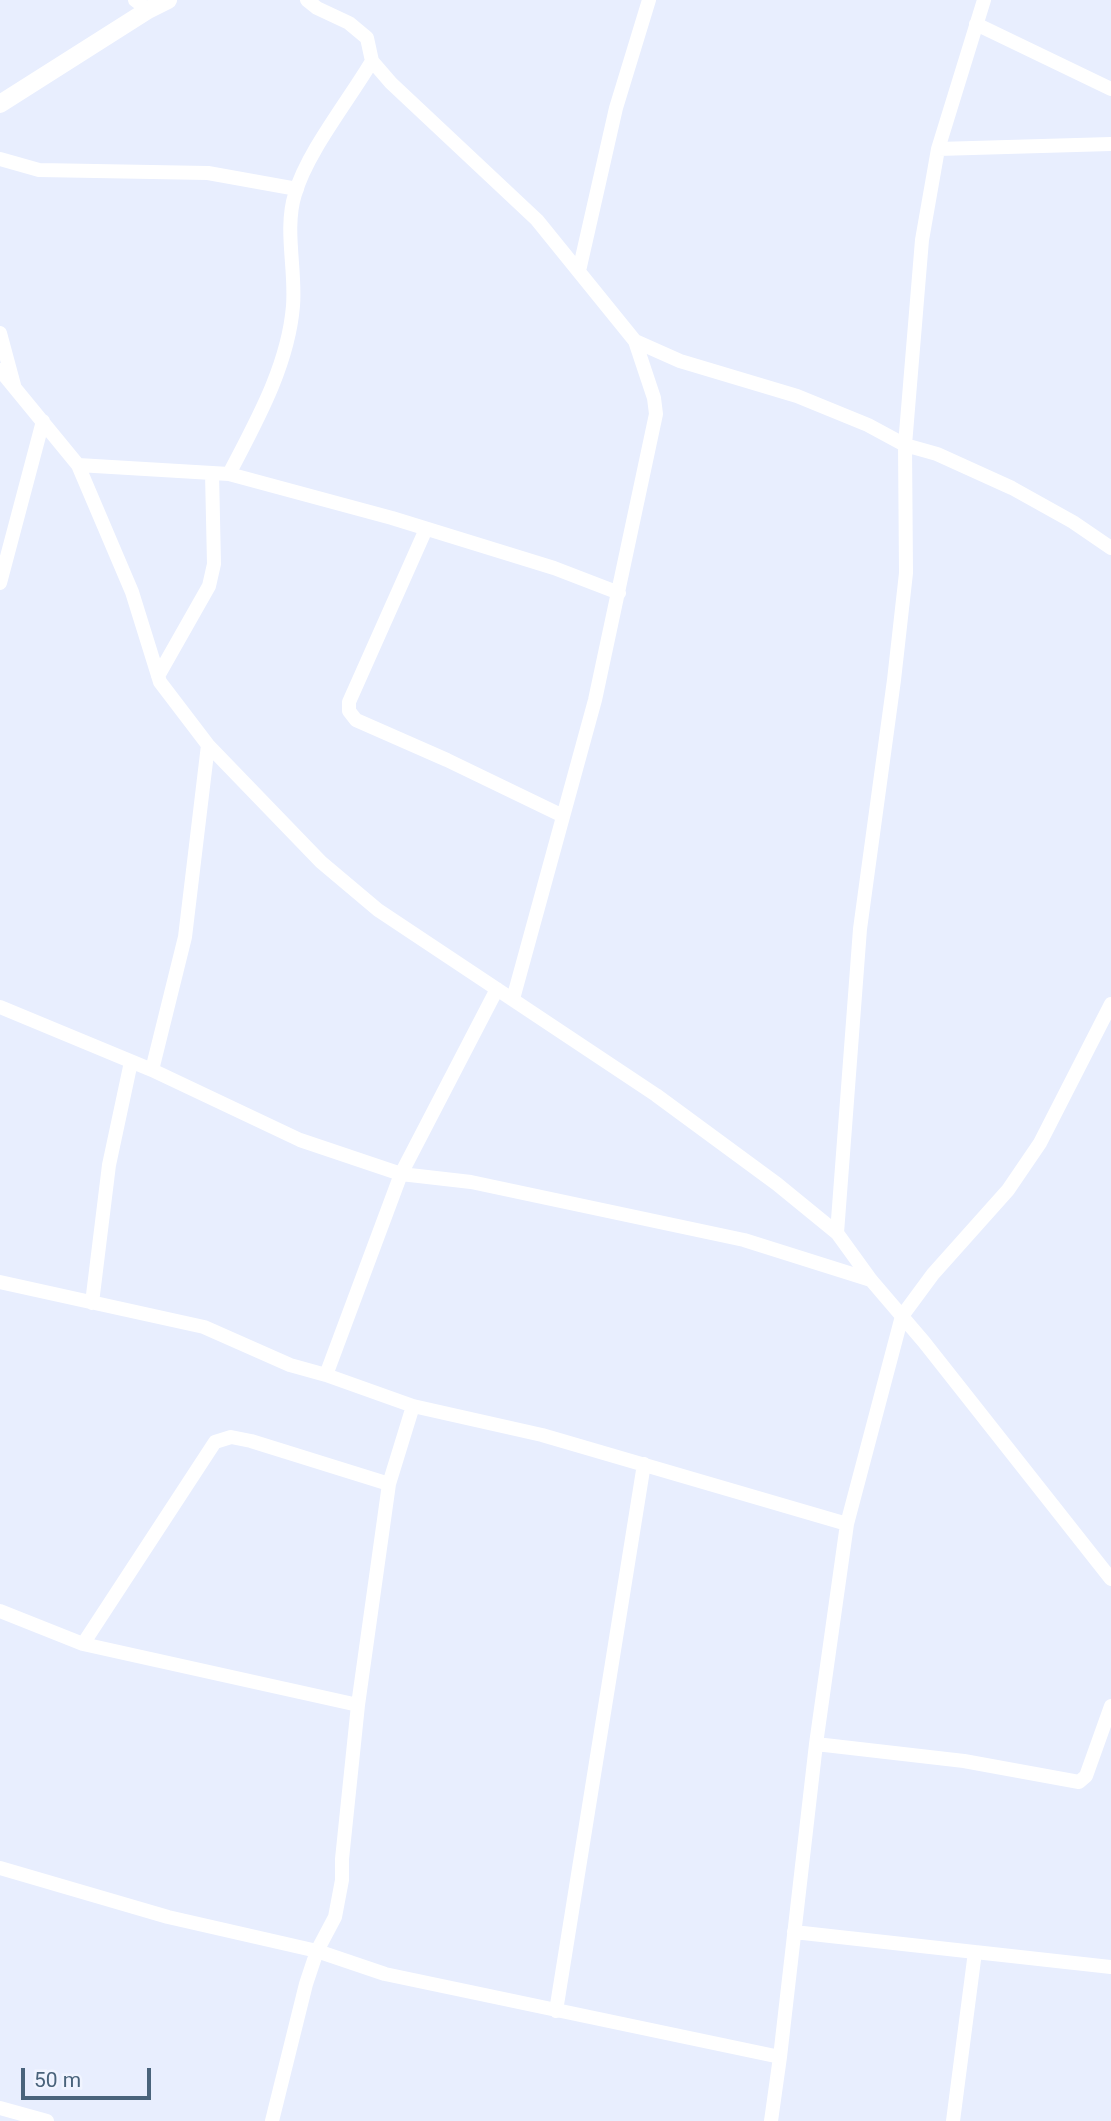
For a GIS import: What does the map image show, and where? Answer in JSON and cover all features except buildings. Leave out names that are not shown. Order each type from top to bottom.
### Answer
[{"type":"street","points":[[0,104],[142,5],[168,0]]},
{"type":"street","points":[[307,0],[317,8],[349,23],[367,38],[372,61],[391,83],[537,220],[635,341],[654,398],[656,414],[595,700],[513,999]]},
{"type":"street","points":[[579,271],[616,108],[649,0]]},
{"type":"street","points":[[837,1233],[860,929],[894,680],[905,573],[905,444],[922,240],[938,149],[984,0]]},
{"type":"street","points":[[976,24],[1111,89]]},
{"type":"street","points":[[229,474],[269,392],[290,330],[294,285],[290,217],[297,189],[313,156],[372,61]]},
{"type":"street","points":[[938,149],[1111,144]]},
{"type":"street","points":[[0,159],[39,170],[208,173],[297,189]]},
{"type":"street","points":[[0,332],[14,385]]},
{"type":"street","points":[[635,341],[680,362],[797,396],[868,425],[905,444],[937,454],[1012,488],[1073,522],[1111,548]]},
{"type":"street","points":[[0,370],[78,465],[132,592],[160,681],[208,745],[321,862],[378,910],[656,1095],[777,1184],[837,1233],[870,1280],[902,1316],[1111,1579]]},
{"type":"street","points":[[0,583],[43,421]]},
{"type":"street","points":[[78,465],[229,474],[554,568],[619,593]]},
{"type":"street","points":[[158,676],[209,586],[214,564],[212,473]]},
{"type":"street","points":[[426,529],[349,702],[349,711],[356,720],[564,816]]},
{"type":"street","points":[[152,1070],[185,937],[208,745]]},
{"type":"street","points":[[326,1375],[401,1174],[497,989]]},
{"type":"street","points":[[771,2121],[816,1744],[848,1524],[902,1316],[933,1274],[1015,1181],[1040,1143],[1111,1004]]},
{"type":"street","points":[[0,1007],[152,1070],[300,1140],[401,1174],[471,1182],[744,1240],[870,1280]]},
{"type":"street","points":[[92,1303],[109,1165],[131,1062]]},
{"type":"street","points":[[0,1282],[204,1328],[290,1365],[413,1406],[542,1435],[848,1524]]},
{"type":"street","points":[[272,2121],[299,2010],[317,1951],[335,1917],[342,1880],[358,1705],[389,1484],[413,1406]]},
{"type":"street","points":[[83,1644],[215,1442],[231,1437],[251,1441],[389,1484]]},
{"type":"street","points":[[556,2011],[643,1464]]},
{"type":"street","points":[[0,1611],[83,1644],[358,1705]]},
{"type":"street","points":[[816,1744],[964,1761],[1079,1782],[1086,1776],[1111,1706]]},
{"type":"street","points":[[0,1868],[168,1917],[317,1951],[385,1974],[780,2057]]},
{"type":"street","points":[[794,1931],[1111,1967]]},
{"type":"street","points":[[953,2121],[975,1952]]},
{"type":"street","points":[[0,2108],[47,2121]]}]
